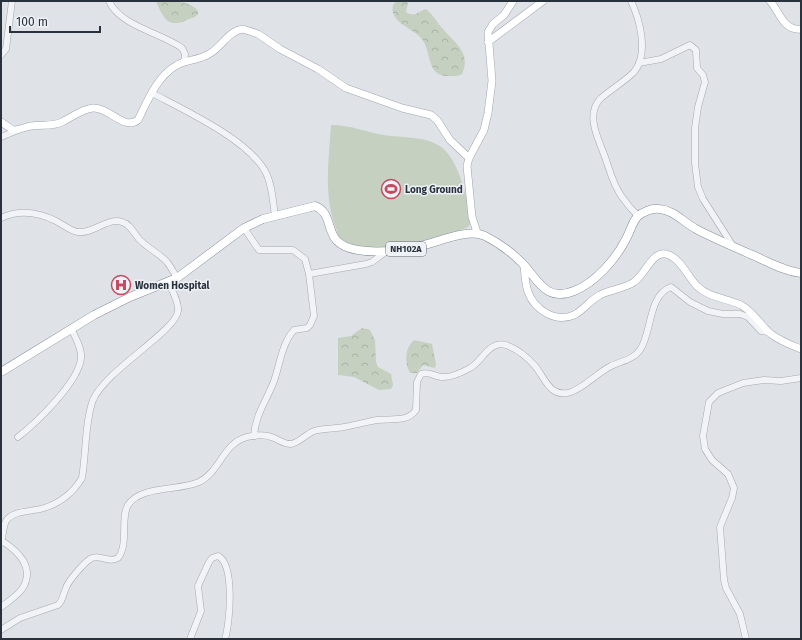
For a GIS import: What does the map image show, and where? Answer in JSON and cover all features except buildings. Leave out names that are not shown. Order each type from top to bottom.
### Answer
[{"type":"highway","name":"NH102A","points":[[1,372],[71,328],[130,297],[177,278],[244,228],[275,216],[315,206],[324,212],[337,243],[357,250],[387,251],[412,248],[466,233],[477,232]]},
{"type":"highway","points":[[477,232],[502,247],[524,265],[534,280],[543,288],[557,294],[573,292],[592,279],[620,250],[638,216],[648,210],[665,209],[694,228],[780,267],[801,273]]},
{"type":"main road","points":[[477,232],[472,217],[466,174],[469,158],[484,130],[488,113],[492,81],[488,42],[490,27],[504,15],[513,1]]},
{"type":"main road","points":[[488,42],[543,1]]},
{"type":"main road","points":[[770,1],[783,22],[793,29],[801,29]]},
{"type":"main road","points":[[1,122],[8,127],[18,130],[30,126],[52,125],[60,123],[86,109],[94,108],[102,110],[125,123],[134,123],[138,120],[152,93],[169,71],[184,62],[209,54],[237,30],[250,30],[318,69],[346,88],[402,108],[431,115],[437,120],[450,140],[469,158]]},
{"type":"main road","points":[[524,265],[526,281],[533,300],[546,314],[557,318],[564,318],[579,312],[601,294],[635,282],[647,269],[654,257],[659,254],[667,254],[679,263],[702,291],[731,301],[748,310],[769,332],[784,342],[801,349]]},
{"type":"street","points":[[1,55],[6,49],[12,1]]},
{"type":"street","points":[[109,1],[112,9],[122,17],[182,48],[185,54],[184,62]]},
{"type":"street","points":[[631,1],[642,31],[639,63],[634,72],[596,103],[593,115],[599,142],[616,188],[628,206],[638,216]]},
{"type":"street","points":[[639,63],[667,57],[687,46],[694,47],[697,68],[703,75],[705,82],[698,107],[695,128],[695,163],[698,187],[703,199],[733,246]]},
{"type":"street","points":[[152,93],[231,137],[256,160],[266,172],[275,216]]},
{"type":"street","points":[[1,137],[18,130]]},
{"type":"street","points":[[1,218],[15,212],[32,213],[48,218],[79,232],[93,230],[116,221],[123,222],[130,226],[143,243],[168,263],[177,278]]},
{"type":"street","points":[[244,228],[259,250],[296,251],[305,259],[309,274],[314,311],[312,320],[307,328],[294,330],[288,339],[273,383],[258,415],[254,436]]},
{"type":"street","points":[[309,274],[366,264],[372,262],[387,251]]},
{"type":"street","points":[[1,607],[23,588],[26,571],[22,557],[16,551],[1,542],[6,522],[11,516],[43,509],[55,504],[76,488],[82,478],[94,400],[119,369],[167,327],[178,313],[177,303],[168,282]]},
{"type":"street","points":[[1,630],[20,618],[58,605],[62,600],[68,583],[89,560],[97,557],[111,561],[118,558],[122,547],[126,510],[136,498],[160,490],[201,481],[209,476],[233,444],[240,439],[254,436],[270,436],[284,443],[291,444],[306,434],[318,430],[379,420],[404,419],[411,416],[416,410],[417,382],[421,374],[427,373],[445,377],[456,375],[477,364],[487,351],[497,345],[507,346],[521,353],[536,367],[552,390],[563,394],[572,392],[604,370],[636,355],[643,345],[658,300],[664,291],[671,287],[690,302],[700,307],[723,314],[740,314],[748,317],[761,331],[769,332]]},
{"type":"street","points":[[18,437],[47,411],[64,391],[78,368],[82,357],[80,348],[71,328]]},
{"type":"street","points":[[746,639],[740,614],[726,588],[724,580],[720,527],[732,498],[734,488],[728,474],[712,460],[705,449],[703,436],[709,402],[718,393],[743,383],[801,378]]},
{"type":"street","points":[[190,639],[201,611],[198,586],[209,562],[212,558],[218,556],[224,560],[227,570],[230,620],[225,639]]},
{"type":"green space","points":[[156,1],[185,3],[194,7],[198,11],[198,14],[180,22],[170,22],[161,12]]},
{"type":"green space","points":[[396,1],[411,1],[408,2],[406,12],[409,14],[416,14],[426,9],[431,14],[460,48],[465,60],[465,67],[462,74],[457,76],[447,76],[440,75],[436,72],[432,67],[427,49],[421,38],[397,20],[394,16],[393,5]]},
{"type":"green space","points":[[331,125],[351,127],[384,135],[426,140],[438,145],[452,159],[462,181],[468,204],[470,224],[468,227],[441,237],[384,248],[366,248],[351,245],[341,239],[338,234],[329,203],[328,164]]},
{"type":"green space","points":[[362,328],[370,330],[375,340],[376,362],[378,367],[391,374],[393,385],[391,389],[379,390],[354,377],[338,375],[338,338],[351,336]]},
{"type":"green space","points":[[414,340],[432,344],[436,364],[435,368],[423,365],[417,373],[410,373],[406,355],[411,343]]},
{"type":"place","name":"Long Ground","points":[[391,189]]},
{"type":"place","name":"Women Hospital","points":[[121,285]]}]
